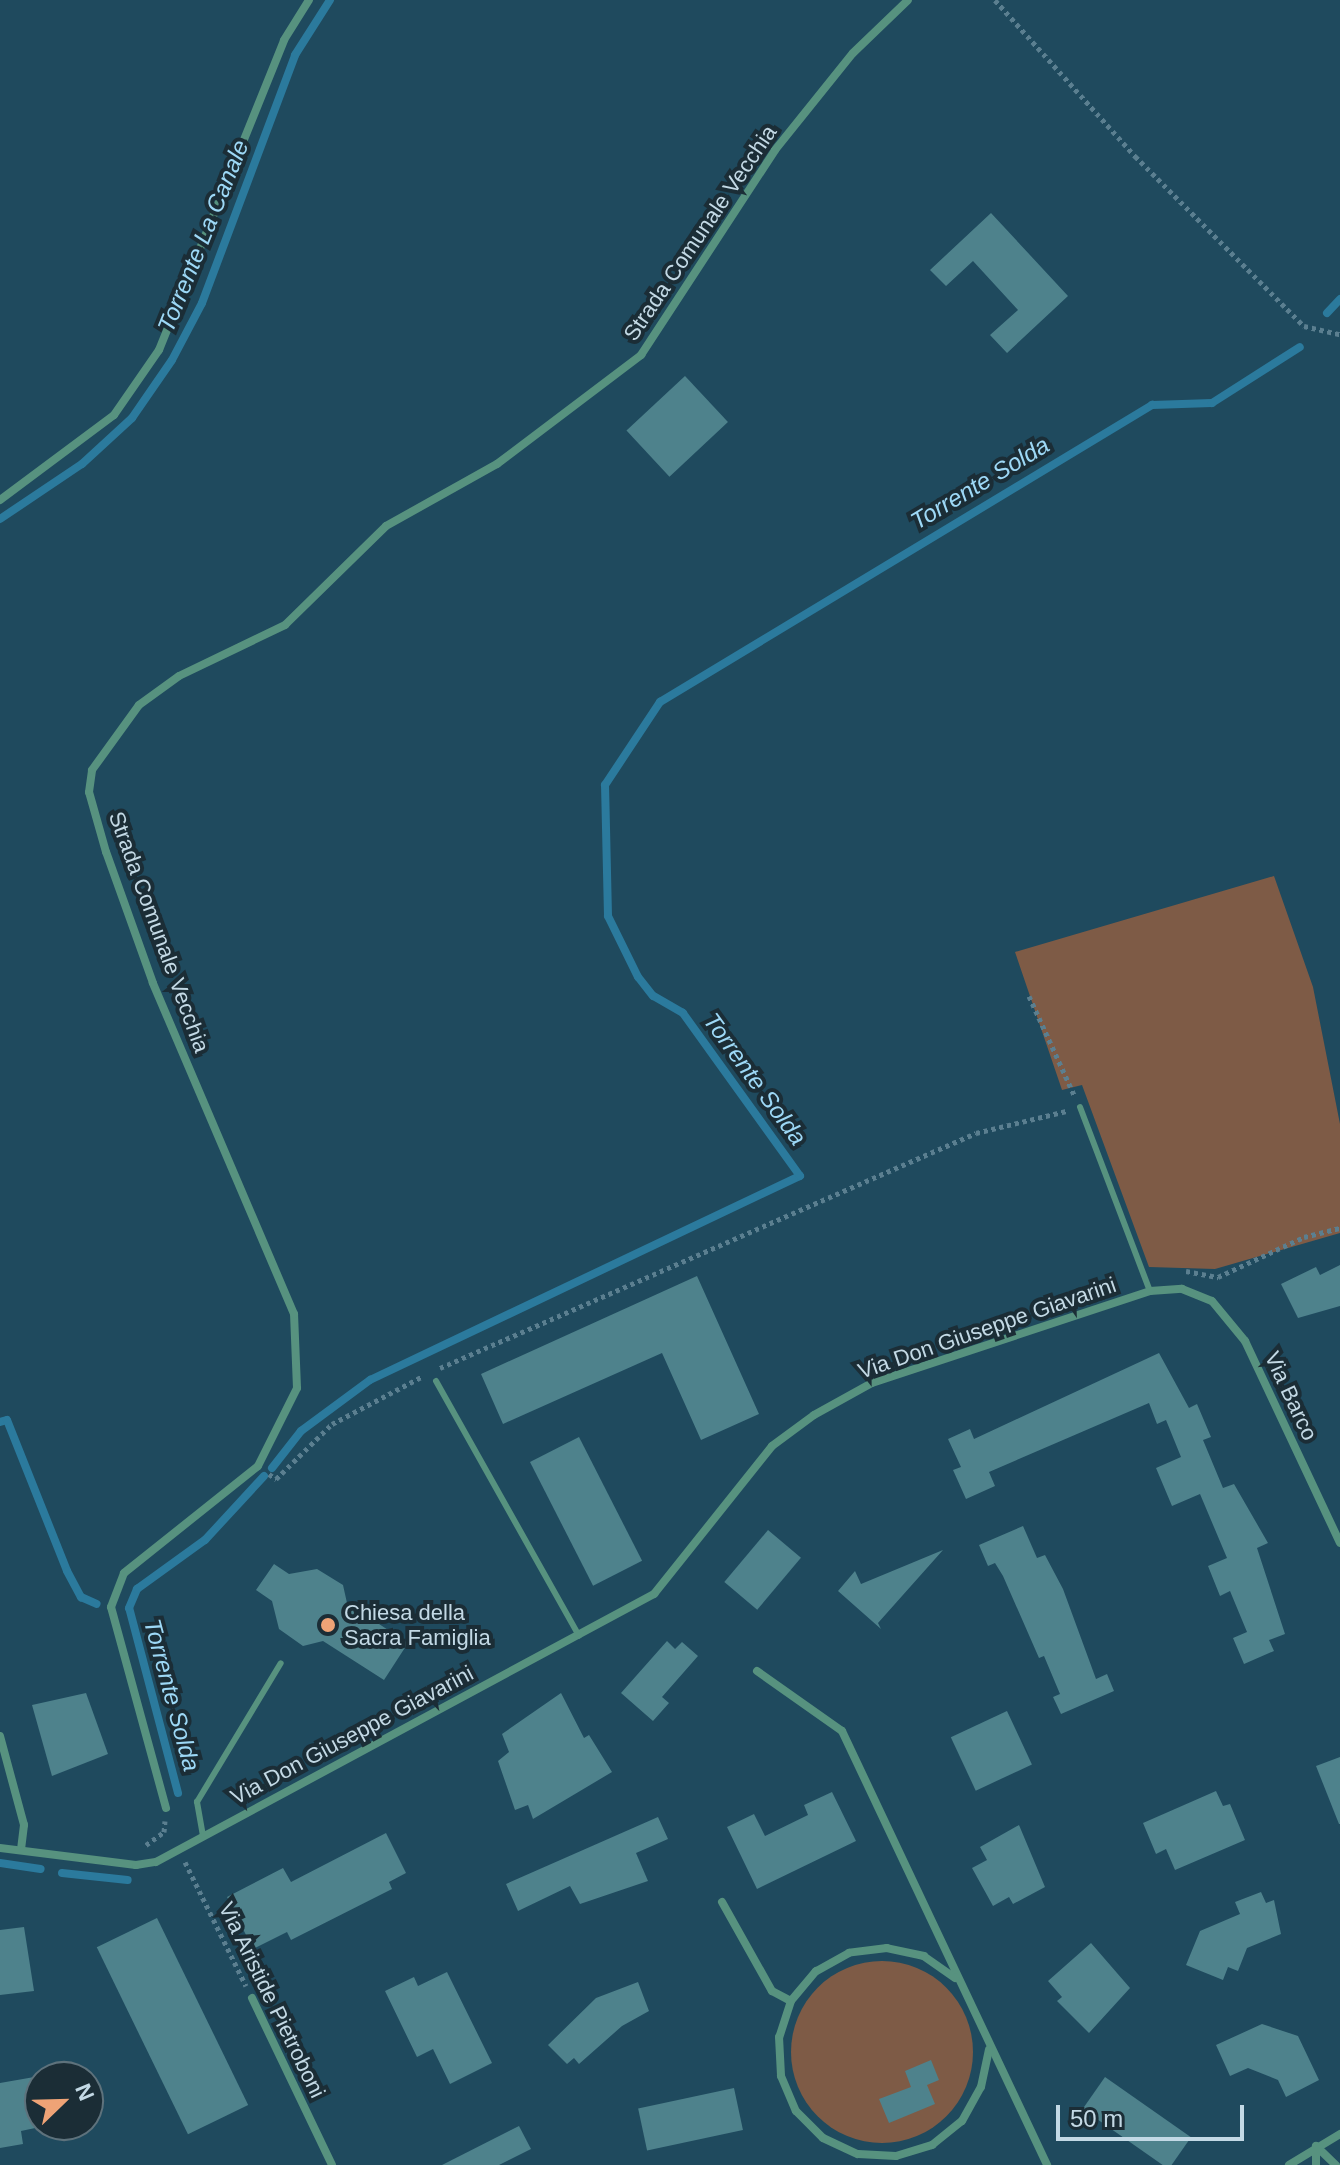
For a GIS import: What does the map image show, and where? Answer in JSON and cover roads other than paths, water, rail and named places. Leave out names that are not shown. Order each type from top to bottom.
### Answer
[{"type":"street","points":[[0,500],[114,415],[159,350],[284,40],[309,0]]},
{"type":"street","name":"Strada Comunale Vecchia","points":[[166,1808],[111,1607],[124,1573],[258,1466],[297,1388],[294,1314],[153,983],[106,852],[89,792],[92,770],[139,705],[179,676],[285,625],[386,526],[497,464],[641,355],[775,150],[853,53],[908,0]]},
{"type":"street","name":"Via Don Giuseppe Giavarini","points":[[0,1848],[136,1865],[179,1850],[654,1594],[772,1446],[814,1415],[872,1383],[1150,1291],[1182,1289]]},
{"type":"street","name":"Via Barco","points":[[1182,1289],[1212,1301],[1245,1341],[1340,1543]]},
{"type":"street","points":[[757,1671],[842,1731],[956,1978],[1047,2165]]},
{"type":"street","points":[[0,1736],[24,1825],[21,1850]]},
{"type":"street","points":[[722,1902],[772,1991],[791,2001]]},
{"type":"street","points":[[956,1978],[924,1956],[887,1948],[849,1953],[816,1971],[791,2001],[779,2037],[780,2063],[796,2111],[823,2138],[858,2154],[896,2156],[932,2145],[962,2121],[981,2087],[990,2049]]},
{"type":"street","name":"Via Aristide Pietroboni","points":[[252,1998],[332,2165]]},
{"type":"street","points":[[1289,2165],[1340,2134]]},
{"type":"street","points":[[1316,2146],[1316,2165]]},
{"type":"street","points":[[1316,2146],[1336,2165]]},
{"type":"lane","points":[[1080,1107],[1150,1291]]},
{"type":"lane","points":[[436,1381],[579,1636]]},
{"type":"lane","points":[[203,1836],[197,1802],[281,1663]]},
{"type":"waterway","name":"Torrente La Canale","points":[[0,519],[82,464],[132,418],[172,360],[202,303],[295,55],[330,0]]},
{"type":"waterway","name":"Torrente Solda","points":[[1327,313],[1340,299]]},
{"type":"waterway","name":"Torrente Solda","points":[[272,1468],[301,1431],[370,1380],[800,1176],[683,1013],[653,996],[638,977],[608,916],[605,785],[660,702],[1152,405],[1212,403],[1300,347]]},
{"type":"waterway","points":[[0,1422],[7,1420],[67,1571],[81,1597],[97,1604]]},
{"type":"waterway","name":"Torrente Solda","points":[[178,1793],[129,1608],[137,1589],[205,1540],[264,1476]]},
{"type":"waterway","name":"Torrente Solda","points":[[0,1863],[41,1869]]},
{"type":"waterway","name":"Torrente Solda","points":[[62,1873],[128,1880]]},
{"type":"place","name":"Chiesa della Sacra Famiglia","points":[[328,1625]]}]
